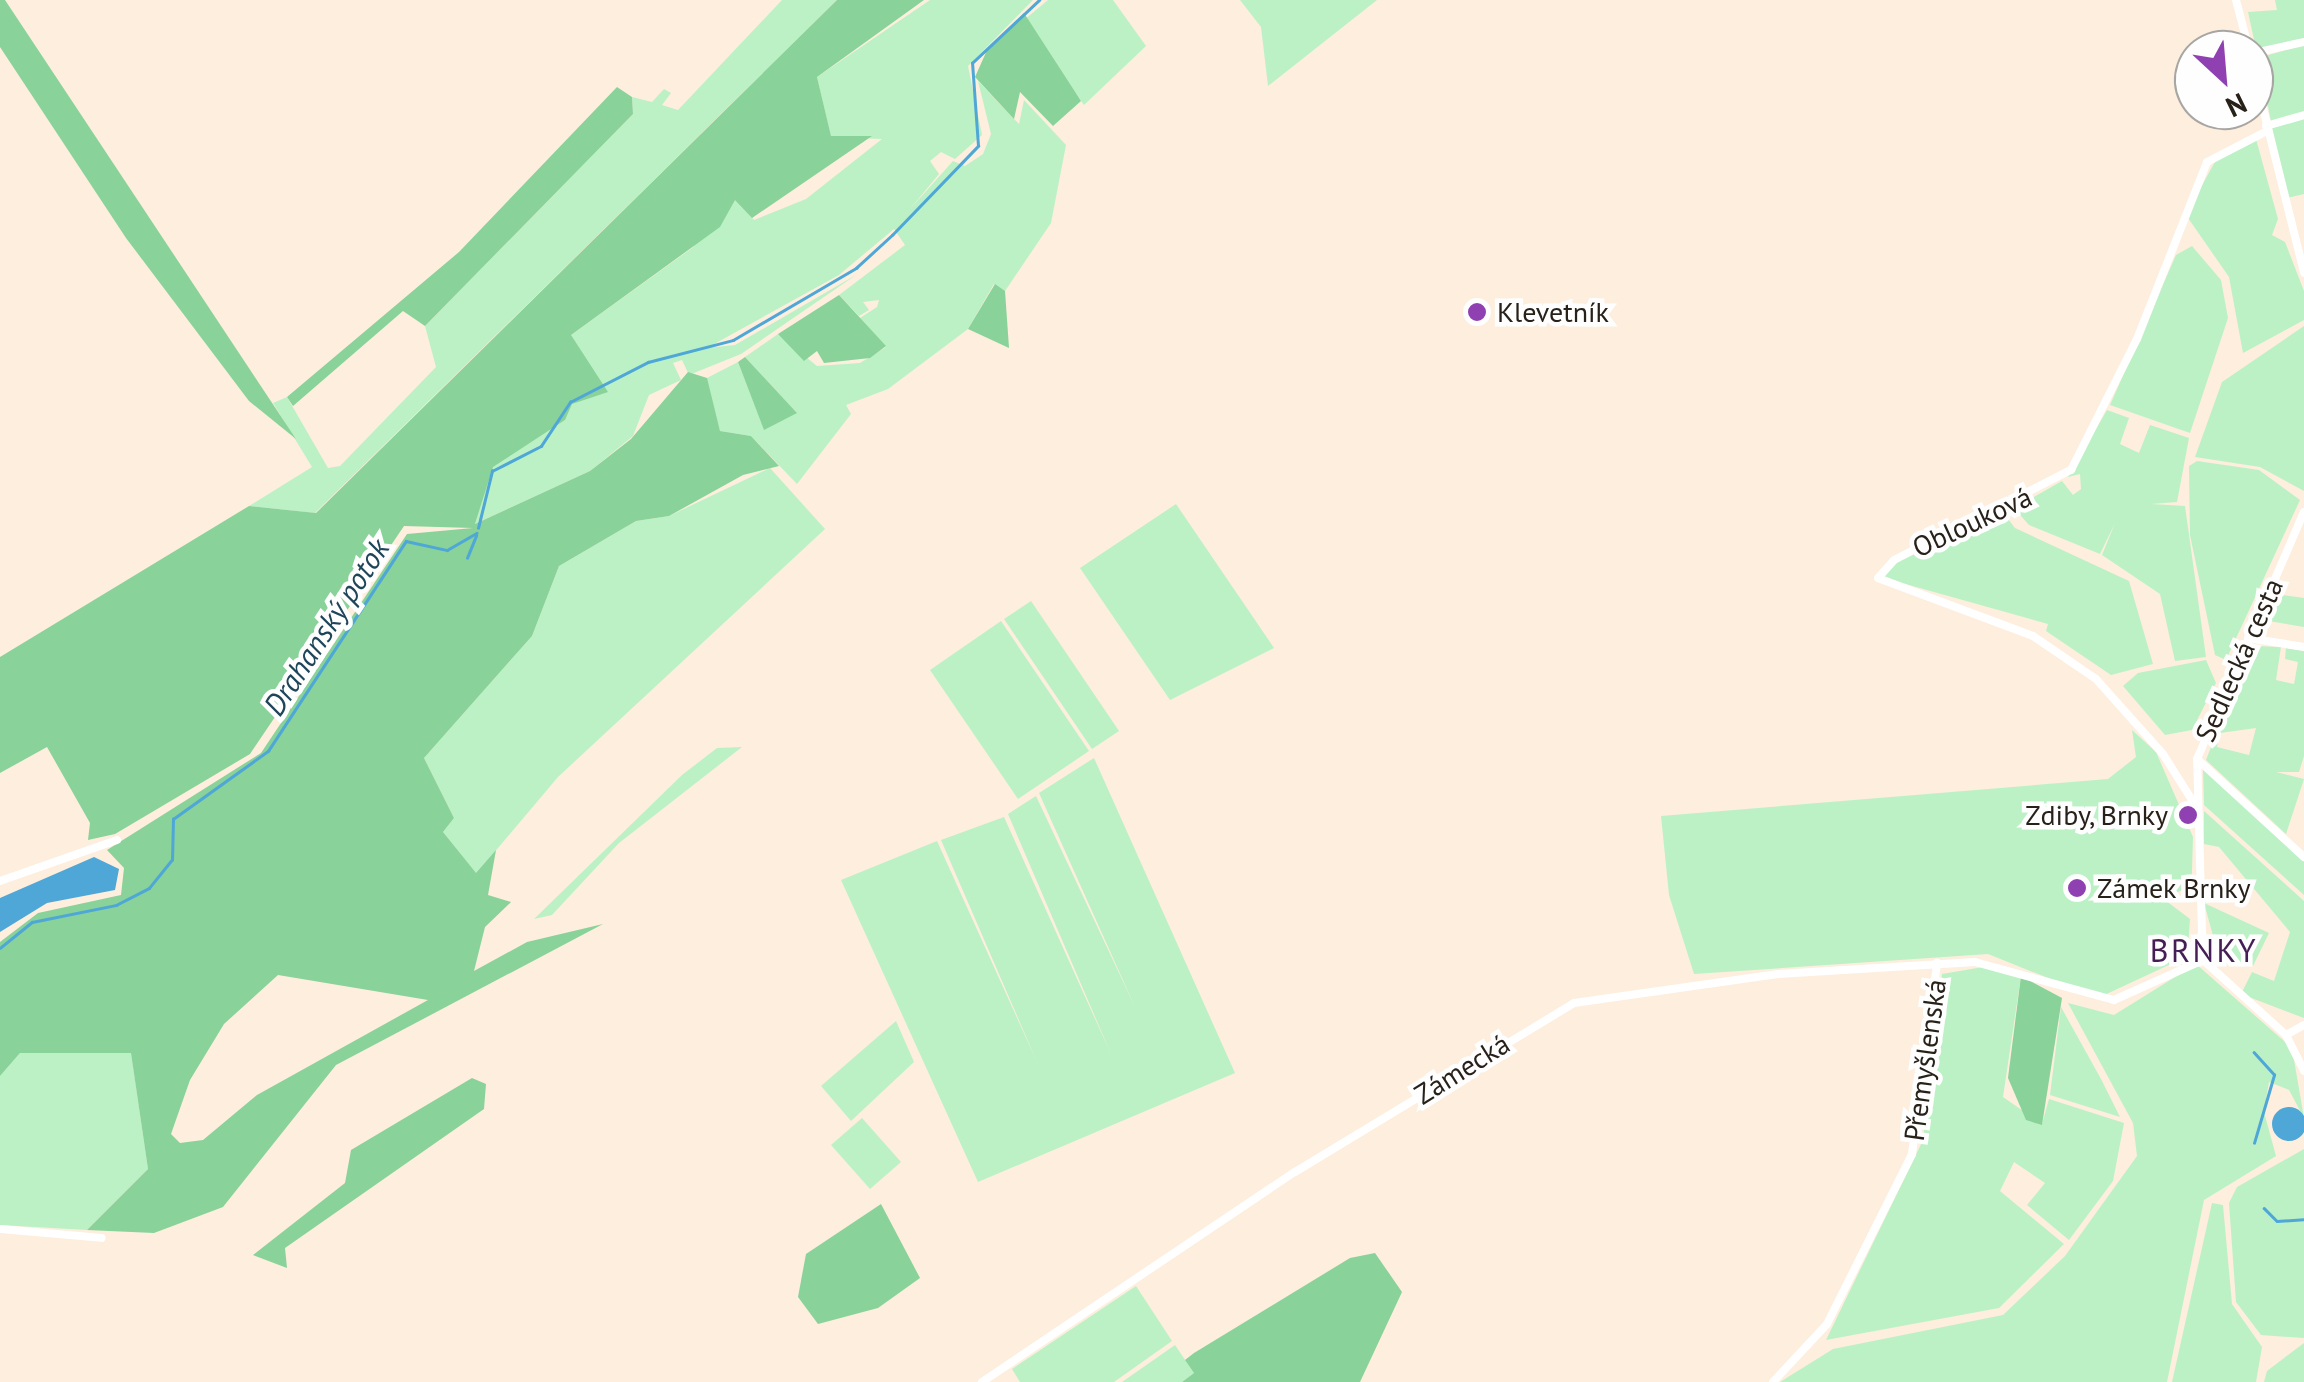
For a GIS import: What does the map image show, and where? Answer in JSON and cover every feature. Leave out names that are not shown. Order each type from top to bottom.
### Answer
[{"type":"street","points":[[2236,0],[2245,30]]},
{"type":"street","points":[[2274,47],[2304,42]]},
{"type":"street","points":[[2274,125],[2304,116]]},
{"type":"street","name":"Oblouková","points":[[2196,808],[2163,754],[2096,680],[2032,636],[1878,578],[1894,560],[2070,470],[2138,338],[2206,162],[2262,130]]},
{"type":"street","points":[[2267,130],[2304,274]]},
{"type":"street","name":"Sedlecká cesta","points":[[2202,933],[2196,760],[2304,512]]},
{"type":"street","points":[[2248,638],[2304,647]]},
{"type":"street","points":[[2196,760],[2304,856]]},
{"type":"street","points":[[0,881],[116,840]]},
{"type":"street","points":[[2202,933],[2188,961],[2213,962]]},
{"type":"street","points":[[2202,933],[2213,962],[2240,1000],[2286,1035],[2304,1070]]},
{"type":"street","name":"Přemyšlenská","points":[[1772,1382],[1826,1324],[1912,1154],[1938,962],[1988,964],[2094,1002],[2188,961]]},
{"type":"street","name":"Zámecká","points":[[982,1382],[1045,1338],[1574,1003],[1938,962]]},
{"type":"street","points":[[2286,1035],[2304,1024]]},
{"type":"street","points":[[0,1229],[102,1238]]},
{"type":"green space","points":[[0,0],[5,0],[296,439],[249,401],[126,238],[0,47]]},
{"type":"green space","points":[[782,0],[837,0],[315,513],[249,506],[312,467],[273,403],[287,397],[328,468],[340,466],[436,367],[425,326],[633,114],[632,97],[652,102],[664,89],[671,93],[662,105],[678,110]]},
{"type":"green space","points":[[837,0],[924,0],[817,77],[831,136],[872,136],[752,218],[735,200],[720,227],[571,335],[608,392],[572,404],[565,420],[493,467],[475,524],[590,471],[631,439],[688,372],[707,378],[720,431],[751,436],[779,466],[743,475],[669,516],[636,521],[559,566],[532,636],[424,758],[454,818],[443,832],[476,873],[496,850],[488,895],[511,902],[485,927],[474,971],[527,942],[603,924],[336,1065],[223,1207],[154,1233],[87,1230],[148,1169],[131,1053],[20,1053],[0,1076],[0,942],[38,913],[121,895],[124,868],[107,850],[261,753],[407,534],[473,528],[404,526],[250,754],[115,834],[88,840],[90,823],[47,747],[0,773],[0,657],[249,506],[316,513]],"holes":[[[278,975],[428,1000],[257,1095],[203,1140],[180,1143],[171,1134],[190,1080],[224,1024]]]},
{"type":"green space","points":[[930,0],[1033,0],[968,66],[982,135],[955,159],[941,152],[930,161],[939,174],[910,209],[953,161],[965,166],[983,154],[991,134],[978,81],[1019,124],[1024,100],[1066,145],[1051,223],[1005,291],[994,284],[968,329],[888,389],[846,405],[851,414],[797,484],[751,436],[720,431],[705,379],[738,362],[764,429],[796,412],[745,357],[778,334],[817,366],[860,363],[886,347],[860,318],[877,307],[879,300],[863,302],[869,310],[859,316],[839,295],[905,245],[894,229],[839,275],[707,348],[735,345],[856,275],[741,354],[689,375],[682,360],[673,363],[681,380],[649,395],[633,436],[590,471],[475,524],[492,467],[565,420],[571,335],[692,248],[735,199],[754,220],[806,199],[882,139],[831,137],[817,77]]},
{"type":"green space","points":[[1048,0],[1113,0],[1146,46],[1084,105],[1024,20]]},
{"type":"green space","points":[[1240,0],[1377,0],[1268,86],[1261,27]]},
{"type":"green space","points":[[2275,0],[2304,0],[2304,38],[2274,45],[2274,30],[2252,30],[2248,12],[2277,10]]},
{"type":"green space","points":[[1024,13],[1081,101],[1053,126],[1020,92],[1014,119],[975,77],[988,48]]},
{"type":"green space","points":[[2304,45],[2304,113],[2274,120],[2274,53]]},
{"type":"green space","points":[[617,87],[632,97],[633,114],[425,326],[403,311],[293,406],[287,397],[459,252]]},
{"type":"green space","points":[[2304,119],[2304,194],[2287,198],[2274,127]]},
{"type":"green space","points":[[2256,139],[2278,219],[2272,235],[2285,242],[2304,291],[2304,320],[2243,353],[2229,277],[2186,215],[2218,156]]},
{"type":"green space","points":[[2192,246],[2221,280],[2228,318],[2190,433],[2110,405],[2176,255]]},
{"type":"green space","points":[[995,284],[1005,291],[1009,348],[968,329]]},
{"type":"green space","points":[[839,295],[886,346],[870,358],[824,363],[817,351],[804,361],[778,334]]},
{"type":"green space","points":[[2304,326],[2304,491],[2260,467],[2195,457],[2222,382]]},
{"type":"green space","points":[[745,357],[797,413],[764,430],[738,362]]},
{"type":"green space","points":[[2107,410],[2129,418],[2120,444],[2139,453],[2150,425],[2189,438],[2177,502],[2151,504],[2185,506],[2206,657],[2175,661],[2160,594],[2102,555],[2115,523],[2100,554],[2029,525],[2014,508],[2062,481],[2073,495],[2081,489],[2080,474],[2068,477]]},
{"type":"green space","points":[[2197,461],[2259,470],[2300,500],[2226,660],[2215,655],[2190,535],[2189,466]]},
{"type":"green space","points":[[770,468],[825,529],[558,777],[476,874],[443,832],[454,818],[424,758],[532,636],[559,566],[636,521],[669,516]]},
{"type":"green space","points":[[1176,504],[1274,648],[1170,700],[1080,568]]},
{"type":"green space","points":[[2002,511],[2015,528],[2129,581],[2153,664],[2111,675],[2046,631],[2048,624],[1884,578],[1887,567]]},
{"type":"green space","points":[[2275,594],[2304,598],[2304,627],[2263,620]]},
{"type":"green space","points":[[1031,601],[1119,731],[1092,749],[1004,619]]},
{"type":"green space","points":[[1001,621],[1089,751],[1018,799],[930,670]]},
{"type":"green space","points":[[2252,646],[2281,647],[2276,680],[2294,684],[2298,662],[2285,659],[2286,648],[2304,651],[2304,756],[2299,772],[2276,772],[2304,779],[2286,834],[2206,760],[2239,675],[2248,675],[2241,670]],"holes":[[[2256,728],[2249,755],[2217,747],[2220,733]]]},
{"type":"green space","points":[[2206,660],[2216,683],[2192,730],[2165,735],[2123,686],[2138,673]]},
{"type":"green space","points":[[2132,730],[2156,752],[2193,837],[2191,904],[2185,888],[2165,900],[2190,919],[2188,948],[2173,963],[2098,998],[1988,954],[1694,974],[1669,895],[1661,816],[2108,779],[2136,757]]},
{"type":"green space","points":[[742,747],[619,843],[552,915],[534,919],[682,775],[717,748]]},
{"type":"green space","points":[[1094,758],[1235,1073],[978,1182],[841,880],[937,841],[1037,1062],[941,840],[1004,817],[1111,1054],[1008,814],[1036,796],[1135,1007],[1039,793]]},
{"type":"green space","points":[[2203,769],[2304,860],[2304,895],[2204,805]]},
{"type":"green space","points":[[2204,811],[2304,901],[2304,1018],[2241,994],[2252,972],[2274,981],[2290,932],[2219,847],[2204,844]]},
{"type":"green space","points":[[2204,903],[2269,933],[2253,966],[2220,961]]},
{"type":"green space","points":[[2196,964],[2292,1048],[2304,1118],[2289,1090],[2269,1082],[2264,1112],[2276,1156],[2204,1200],[2167,1382],[1780,1382],[1833,1349],[2003,1315],[2065,1256],[2137,1156],[2133,1123],[2068,1003],[2114,1015]]},
{"type":"green space","points":[[1983,967],[2021,976],[2003,1097],[2042,1124],[2049,1099],[2124,1123],[2113,1181],[2069,1240],[2027,1205],[2045,1183],[2014,1162],[2000,1191],[2064,1244],[1999,1308],[1826,1340],[1923,1140],[1942,974]]},
{"type":"green space","points":[[2021,976],[2062,998],[2042,1125],[2026,1120],[2008,1078]]},
{"type":"green space","points":[[2061,1007],[2101,1079],[2120,1117],[2050,1095]]},
{"type":"green space","points":[[896,1021],[914,1062],[851,1121],[821,1086]]},
{"type":"green space","points":[[131,1052],[148,1169],[87,1230],[0,1225],[0,1076],[20,1053]]},
{"type":"green space","points":[[472,1078],[486,1084],[484,1109],[285,1248],[287,1268],[253,1255],[345,1183],[351,1150]]},
{"type":"green space","points":[[862,1118],[901,1162],[870,1189],[831,1145]]},
{"type":"green space","points":[[2304,1149],[2304,1338],[2261,1335],[2236,1302],[2229,1203],[2237,1187]]},
{"type":"green space","points":[[2212,1203],[2223,1205],[2232,1304],[2262,1347],[2256,1382],[2172,1382]]},
{"type":"green space","points":[[881,1204],[920,1278],[878,1308],[818,1324],[798,1297],[806,1254]]},
{"type":"green space","points":[[1375,1253],[1402,1292],[1360,1382],[1182,1382],[1194,1373],[1185,1360],[1194,1353],[1350,1258]]},
{"type":"green space","points":[[1136,1286],[1172,1341],[1114,1382],[1020,1382],[1012,1369]]},
{"type":"green space","points":[[2304,1343],[2304,1382],[2264,1382],[2267,1371]]},
{"type":"green space","points":[[1175,1345],[1194,1373],[1182,1382],[1122,1382]]},
{"type":"water","points":[[94,857],[119,869],[115,890],[47,903],[0,932],[0,898]]},
{"type":"water","points":[[2289,1107],[2301,1112],[2306,1124],[2301,1136],[2289,1141],[2277,1136],[2272,1124],[2277,1112]]},
{"type":"waterway","name":"Drahanský potok","points":[[478,528],[492,471],[541,446],[570,402],[648,362],[733,340],[856,268],[892,235],[978,146],[972,63],[1039,0]]},
{"type":"waterway","name":"Drahanský potok","points":[[0,948],[32,922],[116,905],[149,888],[172,860],[173,819],[268,751],[406,541],[447,550],[477,533]]},
{"type":"waterway","points":[[467,558],[476,536]]},
{"type":"waterway","points":[[2254,1053],[2274,1075],[2254,1143]]},
{"type":"waterway","points":[[2264,1208],[2277,1221],[2304,1219]]},
{"type":"place","name":"Klevetník","points":[[1477,312]]},
{"type":"place","name":"Zdiby, Brnky","points":[[2188,815]]},
{"type":"place","name":"Zámek Brnky","points":[[2077,888]]},
{"type":"district","name":"BRNKY","points":[[2204,950]]}]
